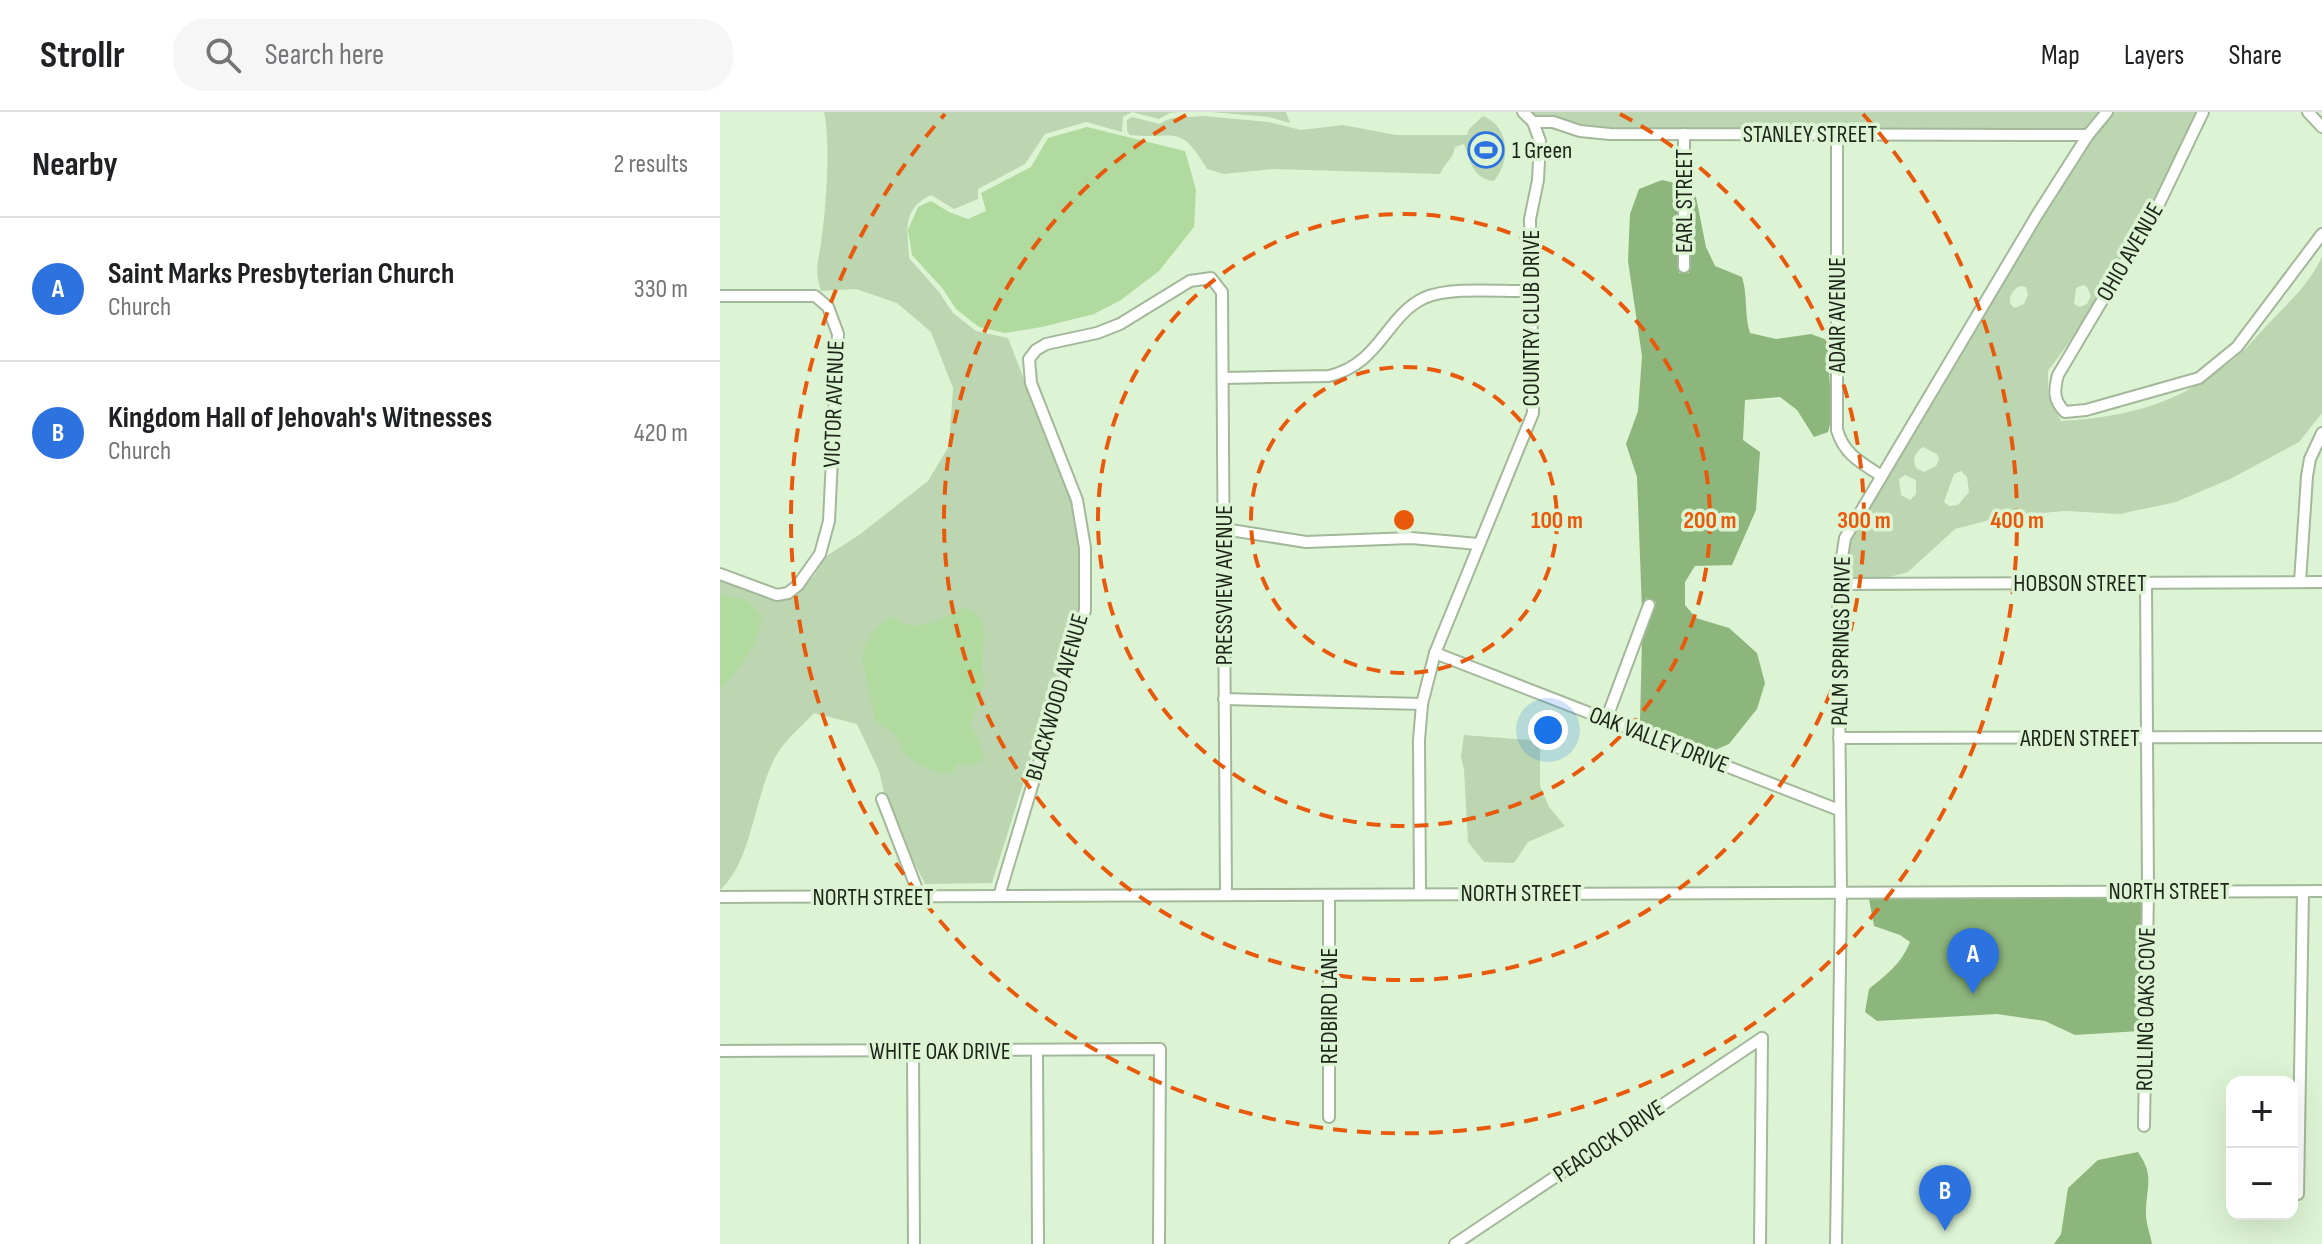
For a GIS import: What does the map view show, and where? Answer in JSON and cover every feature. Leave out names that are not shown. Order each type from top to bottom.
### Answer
[{"type":"street","points":[[1523,112],[1533,122]]},
{"type":"street","name":"PALM SPRINGS DRIVE","points":[[1836,1244],[1841,893],[1838,584],[1845,538],[2037,215],[2088,135],[2107,112]]},
{"type":"street","name":"OHIO AVENUE","points":[[2203,112],[2157,208],[2058,375],[2054,390],[2060,408],[2071,413],[2199,378],[2237,347],[2322,234]]},
{"type":"street","points":[[2308,112],[2322,127]]},
{"type":"street","name":"STANLEY STREET","points":[[1533,122],[1553,122],[1580,131],[1610,134],[2088,135]]},
{"type":"street","name":"COUNTRY CLUB DRIVE","points":[[1420,893],[1419,740],[1422,704],[1435,653],[1533,413],[1530,219],[1538,180],[1540,141],[1533,122]]},
{"type":"street","name":"EARL STREET","points":[[1684,134],[1684,267]]},
{"type":"street","name":"ADAIR AVENUE","points":[[1837,134],[1837,430],[1841,444],[1852,457],[1880,475]]},
{"type":"street","name":"PRESSVIEW AVENUE","points":[[1029,359],[1046,344],[1109,329],[1190,281],[1211,278],[1222,292],[1226,895]]},
{"type":"street","points":[[1223,378],[1329,376],[1346,372],[1360,364],[1414,304],[1427,297],[1447,292],[1531,291]]},
{"type":"street","name":"VICTOR AVENUE","points":[[720,296],[815,296],[828,307],[838,334],[829,521],[820,554],[804,579],[788,593],[766,593],[720,574]]},
{"type":"street","name":"BLACKWOOD AVENUE","points":[[999,896],[1085,610],[1085,548],[1077,500],[1031,383],[1029,359]]},
{"type":"street","points":[[2300,582],[2307,476],[2310,459],[2322,433]]},
{"type":"street","points":[[1224,529],[1306,542],[1411,538],[1478,544]]},
{"type":"street","name":"ROLLING OAKS COVE","points":[[2144,1126],[2148,891],[2146,582]]},
{"type":"street","name":"HOBSON STREET","points":[[1838,584],[2322,582]]},
{"type":"street","points":[[1606,720],[1649,605]]},
{"type":"street","name":"OAK VALLEY DRIVE","points":[[1435,653],[1839,810]]},
{"type":"street","points":[[1224,699],[1422,704]]},
{"type":"street","name":"ARDEN STREET","points":[[1839,738],[2322,737]]},
{"type":"street","points":[[882,799],[920,897]]},
{"type":"street","name":"NORTH STREET","points":[[720,897],[2322,891]]},
{"type":"street","points":[[2298,1194],[2303,892]]},
{"type":"street","name":"REDBIRD LANE","points":[[1329,895],[1329,1117]]},
{"type":"street","name":"PEACOCK DRIVE","points":[[1459,1243],[1762,1038],[1760,1244]]},
{"type":"street","name":"WHITE OAK DRIVE","points":[[720,1051],[1160,1049],[1159,1244]]},
{"type":"street","points":[[1037,1050],[1038,1244]]},
{"type":"street","points":[[913,1052],[914,1244]]},
{"type":"shaded area","points":[[824,112],[1132,112],[1123,117],[1122,132],[1086,122],[1045,134],[1025,164],[978,189],[978,199],[954,209],[931,195],[915,207],[908,222],[909,258],[953,313],[976,331],[1008,338],[1072,502],[1079,547],[1079,606],[992,883],[925,884],[906,846],[884,792],[879,771],[857,724],[814,713],[777,754],[740,862],[720,890],[720,581],[765,598],[791,598],[814,576],[825,557],[859,535],[928,481],[949,446],[953,388],[931,332],[897,303],[856,289],[821,291],[817,266],[825,212],[827,159]]},
{"type":"shaded area","points":[[1132,112],[1179,112],[1159,119]]},
{"type":"shaded area","points":[[1211,112],[1286,112],[1290,123],[1269,117]]},
{"type":"shaded area","points":[[1531,112],[2100,112],[2086,129],[1611,128],[1581,125],[1554,116],[1535,116]]},
{"type":"shaded area","points":[[2114,112],[2197,112],[2153,205],[2078,330],[2048,371],[2048,395],[2061,421],[2109,416],[2153,405],[2213,375],[2243,351],[2293,298],[2322,257],[2322,413],[2299,442],[2230,479],[2176,502],[2120,514],[2066,511],[2005,516],[1955,529],[1908,572],[1886,578],[1855,578],[1845,568],[1849,541],[1855,528],[2041,218],[2091,141]],"holes":[[[2018,287],[2026,287],[2028,295],[2024,304],[2014,308],[2010,298]],[[2087,287],[2091,296],[2087,304],[2080,307],[2074,304],[2076,288]],[[1923,447],[1937,454],[1939,459],[1936,466],[1924,472],[1917,469],[1914,463]],[[1961,471],[1967,477],[1969,492],[1958,505],[1949,506],[1944,502],[1954,474]],[[1905,475],[1916,480],[1916,494],[1910,500],[1901,495],[1899,479]]]},
{"type":"shaded area","points":[[1204,116],[1269,122],[1301,130],[1343,125],[1396,135],[1467,135],[1483,116],[1492,121],[1503,136],[1505,155],[1500,173],[1494,181],[1477,173],[1464,144],[1455,147],[1440,174],[1273,169],[1224,174],[1207,169],[1198,154],[1182,139],[1175,136],[1130,135],[1127,131],[1127,120],[1132,117],[1160,124],[1171,118]]},
{"type":"shaded area","points":[[1087,127],[1185,151],[1196,190],[1194,227],[1159,271],[1121,300],[1094,314],[1005,333],[979,327],[956,309],[943,289],[912,255],[908,230],[918,207],[931,201],[968,219],[986,211],[981,193],[1031,167],[1048,138]]},
{"type":"shaded area","points":[[1662,180],[1679,184],[1679,273],[1689,273],[1689,191],[1696,197],[1706,247],[1715,266],[1742,277],[1750,333],[1776,339],[1811,334],[1827,340],[1832,417],[1828,432],[1814,437],[1797,410],[1780,397],[1745,400],[1743,440],[1760,452],[1756,510],[1732,565],[1695,566],[1685,582],[1685,605],[1696,618],[1729,628],[1757,653],[1765,683],[1757,709],[1729,744],[1708,753],[1645,729],[1640,721],[1642,640],[1656,602],[1646,598],[1642,610],[1637,477],[1626,444],[1638,411],[1642,356],[1628,261],[1630,214],[1639,189]]},
{"type":"shaded area","points":[[720,595],[746,600],[762,616],[752,648],[720,690]]},
{"type":"shaded area","points":[[962,608],[974,613],[984,629],[982,671],[985,681],[970,725],[984,759],[976,764],[957,764],[952,773],[931,769],[914,761],[902,752],[896,736],[875,719],[862,655],[874,632],[889,620],[895,618],[911,625],[929,624]]},
{"type":"shaded area","points":[[1464,735],[1530,740],[1540,748],[1540,786],[1549,807],[1565,826],[1528,842],[1514,863],[1484,862],[1468,842],[1461,756]]},
{"type":"shaded area","points":[[2143,897],[2140,1031],[2075,1035],[2045,1021],[1997,1014],[1877,1021],[1865,1012],[1869,989],[1898,962],[1910,942],[1874,926],[1869,899]]},
{"type":"shaded area","points":[[2138,1152],[2148,1174],[2146,1214],[2152,1244],[2054,1244],[2061,1234],[2068,1188],[2098,1160]]},
{"type":"place","name":"1 Green","points":[[1486,150]]},
{"type":"place","name":"Saint Marks Presbyterian Church","points":[[1973,994]]},
{"type":"place","name":"Kingdom Hall of Jehovah's Witnesses","points":[[1945,1231]]}]
